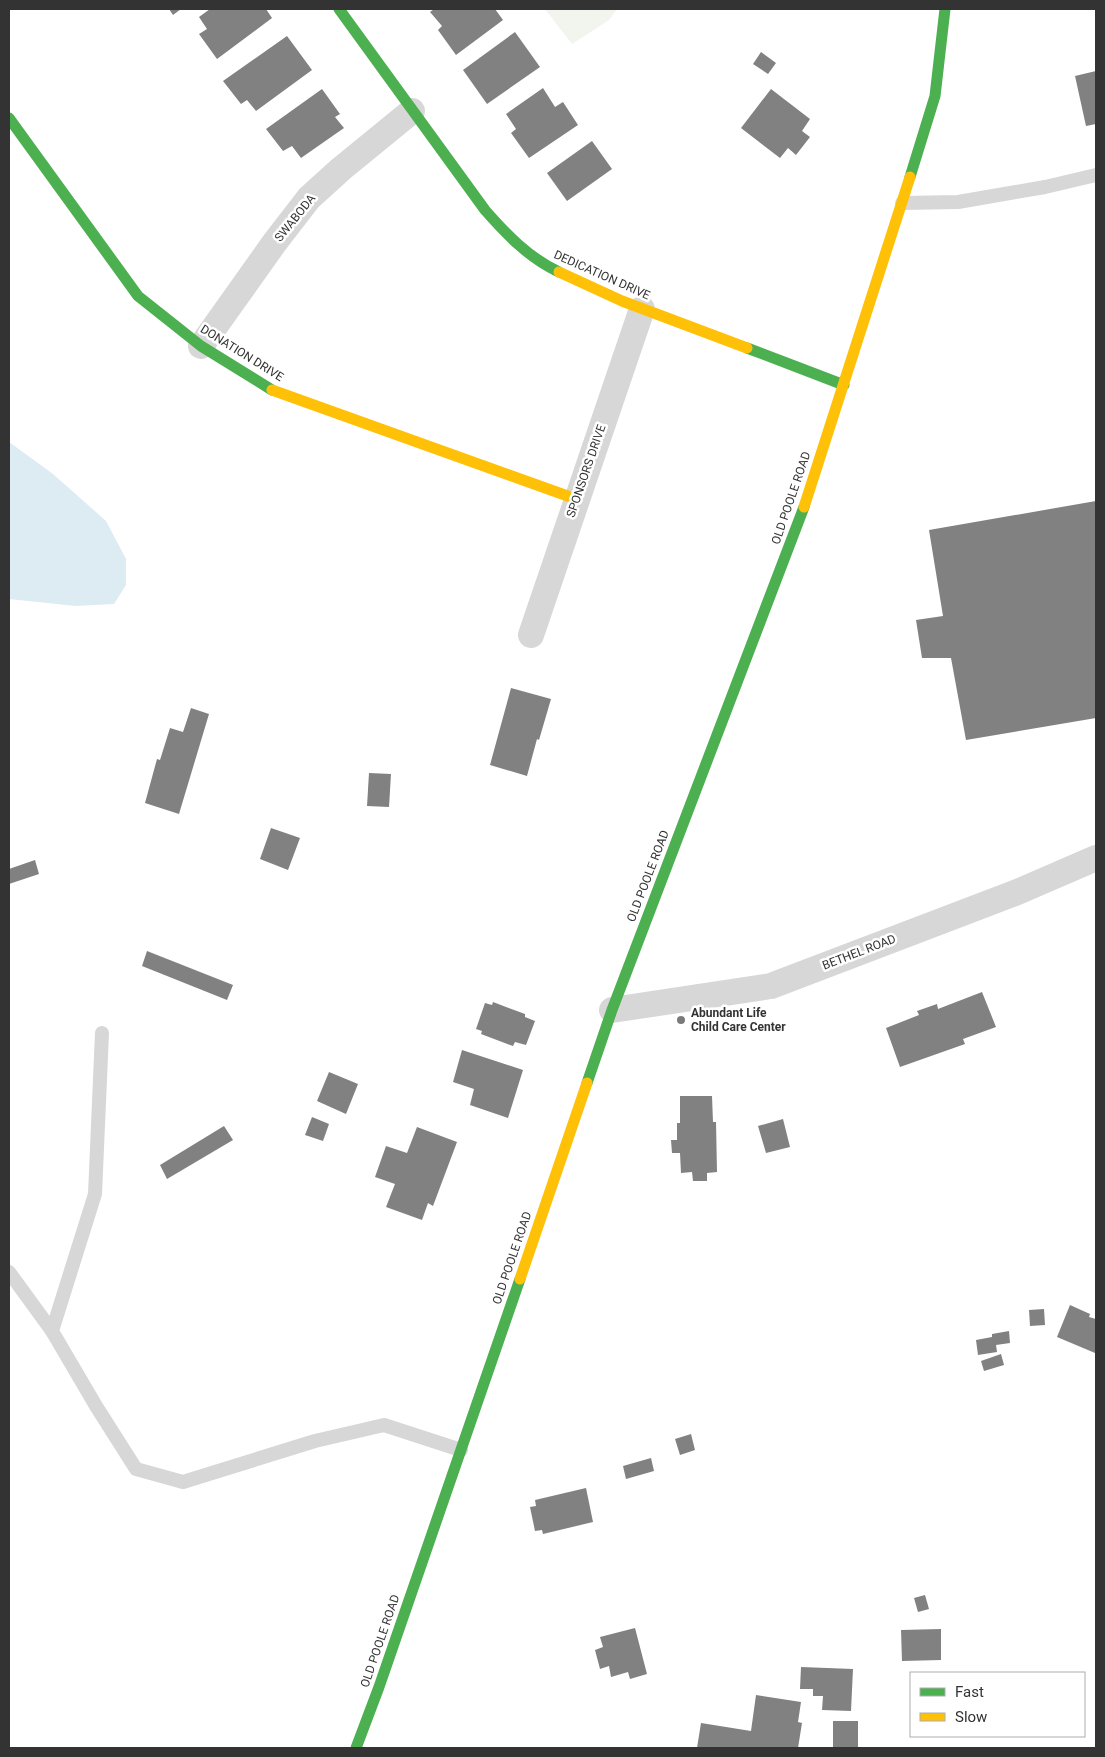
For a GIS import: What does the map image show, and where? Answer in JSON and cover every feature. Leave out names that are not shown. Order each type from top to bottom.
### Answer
[{"type":"street","name":"DEDICATION DRIVE","points":[[339,9],[485,210],[508,237],[548,267],[622,301],[844,385]]},
{"type":"street","name":"OLD POOLE ROAD","points":[[356,1748],[379,1687],[612,1010],[804,506],[935,96],[945,9]]},
{"type":"street","name":"SWABODA","points":[[201,346],[275,242],[309,198],[341,169],[412,111]]},
{"type":"street","name":"DONATION DRIVE","points":[[9,118],[138,296],[201,346],[268,388],[576,499]]},
{"type":"street","name":"SPONSORS DRIVE","points":[[531,635],[642,308]]},
{"type":"street","name":"BETHEL ROAD","points":[[612,1010],[771,986],[1015,893],[1096,858]]},
{"type":"lane","points":[[902,203],[958,202],[1045,187],[1096,175]]},
{"type":"lane","points":[[52,1331],[95,1194],[102,1033]]},
{"type":"lane","points":[[9,1272],[52,1331],[136,1469],[183,1482],[315,1442],[384,1425],[461,1450]]},
{"type":"shaded area","points":[[545,9],[617,9],[609,20],[572,44]]},
{"type":"shaded area","points":[[9,442],[53,474],[106,521],[126,559],[126,585],[114,604],[76,606],[9,599]]},
{"type":"building","points":[[169,9],[181,9],[173,15]]},
{"type":"building","points":[[210,9],[266,9],[272,18],[217,59],[199,34],[207,29],[199,17]]},
{"type":"building","points":[[434,9],[495,9],[503,20],[456,55],[438,30],[442,26],[430,12]]},
{"type":"building","points":[[515,32],[540,67],[487,104],[463,70]]},
{"type":"building","points":[[287,36],[312,70],[256,111],[247,100],[241,104],[223,81]]},
{"type":"building","points":[[761,52],[776,63],[768,74],[753,64]]},
{"type":"building","points":[[1096,71],[1096,124],[1086,126],[1075,76]]},
{"type":"building","points":[[543,88],[555,107],[563,102],[578,125],[529,158],[511,133],[516,129],[506,114]]},
{"type":"building","points":[[322,89],[340,114],[335,117],[344,128],[301,158],[292,146],[283,151],[266,129]]},
{"type":"building","points":[[771,89],[810,119],[802,131],[810,137],[796,155],[788,148],[780,158],[741,128]]},
{"type":"building","points":[[592,141],[612,169],[567,201],[547,173]]},
{"type":"building","points":[[1096,501],[1096,718],[966,740],[951,658],[922,658],[916,620],[943,616],[929,530]]},
{"type":"building","points":[[511,688],[551,699],[527,776],[490,765]]},
{"type":"building","points":[[191,708],[209,714],[179,814],[145,803],[157,759],[160,760],[170,728],[183,732]]},
{"type":"building","points":[[369,773],[391,774],[389,807],[367,806]]},
{"type":"building","points":[[271,828],[300,838],[288,870],[260,859]]},
{"type":"building","points":[[35,860],[39,874],[9,884],[9,869]]},
{"type":"building","points":[[147,951],[233,985],[227,1000],[142,966]]},
{"type":"building","points":[[982,992],[996,1027],[963,1039],[965,1044],[900,1067],[886,1028],[919,1015],[917,1011],[937,1004],[938,1009]]},
{"type":"building","points":[[493,1002],[525,1014],[525,1017],[535,1021],[526,1045],[515,1042],[513,1046],[481,1034],[482,1031],[476,1029],[485,1003],[492,1005]]},
{"type":"building","points":[[462,1050],[523,1070],[508,1118],[470,1105],[474,1089],[453,1082]]},
{"type":"building","points":[[329,1072],[358,1084],[346,1114],[317,1101]]},
{"type":"building","points":[[680,1096],[712,1096],[713,1122],[716,1122],[717,1172],[707,1173],[707,1181],[693,1181],[692,1172],[681,1173],[680,1153],[672,1153],[671,1140],[677,1140],[677,1123],[680,1123]]},
{"type":"building","points":[[312,1117],[329,1124],[323,1141],[305,1135]]},
{"type":"building","points":[[783,1119],[790,1147],[766,1153],[758,1126]]},
{"type":"building","points":[[224,1126],[233,1140],[167,1179],[160,1165]]},
{"type":"building","points":[[417,1127],[457,1142],[433,1206],[428,1203],[422,1220],[386,1207],[395,1184],[375,1177],[386,1146],[407,1153]]},
{"type":"building","points":[[1070,1305],[1090,1314],[1089,1317],[1096,1319],[1095,1353],[1057,1337]]},
{"type":"building","points":[[1044,1309],[1045,1325],[1030,1326],[1029,1310]]},
{"type":"building","points":[[1009,1331],[1010,1343],[996,1345],[997,1352],[978,1355],[976,1340],[992,1337],[992,1334]]},
{"type":"building","points":[[1001,1354],[1004,1365],[984,1371],[981,1361]]},
{"type":"building","points":[[691,1434],[695,1450],[680,1455],[675,1439]]},
{"type":"building","points":[[651,1458],[654,1471],[626,1479],[623,1466]]},
{"type":"building","points":[[586,1488],[593,1522],[543,1534],[542,1530],[535,1531],[530,1507],[536,1506],[535,1500]]},
{"type":"building","points":[[925,1595],[929,1609],[918,1612],[914,1598]]},
{"type":"building","points":[[635,1628],[647,1674],[630,1679],[628,1672],[611,1677],[609,1666],[600,1669],[595,1650],[603,1647],[600,1637]]},
{"type":"building","points":[[941,1629],[941,1660],[902,1661],[901,1630]]},
{"type":"building","points":[[801,1667],[853,1669],[851,1711],[822,1710],[823,1696],[813,1696],[813,1689],[800,1689]]},
{"type":"building","points":[[756,1695],[801,1702],[798,1722],[802,1723],[798,1748],[697,1748],[701,1723],[751,1731]]},
{"type":"building","points":[[833,1721],[858,1721],[858,1748],[833,1748]]},
{"type":"traffic: fast","points":[[339,9],[485,210],[528,253],[559,272]]},
{"type":"traffic: fast","points":[[910,177],[935,96],[945,9]]},
{"type":"traffic: fast","points":[[9,118],[138,296],[201,346],[272,390]]},
{"type":"traffic: fast","points":[[747,348],[844,385]]},
{"type":"traffic: fast","points":[[587,1083],[612,1010],[804,507]]},
{"type":"traffic: fast","points":[[356,1748],[379,1687],[520,1279]]},
{"type":"traffic: slow","points":[[804,507],[910,177]]},
{"type":"traffic: slow","points":[[559,272],[622,301],[747,348]]},
{"type":"traffic: slow","points":[[272,390],[576,499]]},
{"type":"traffic: slow","points":[[520,1279],[587,1083]]},
{"type":"place","name":"Abundant Life Child Care Center","points":[[681,1020]]}]
